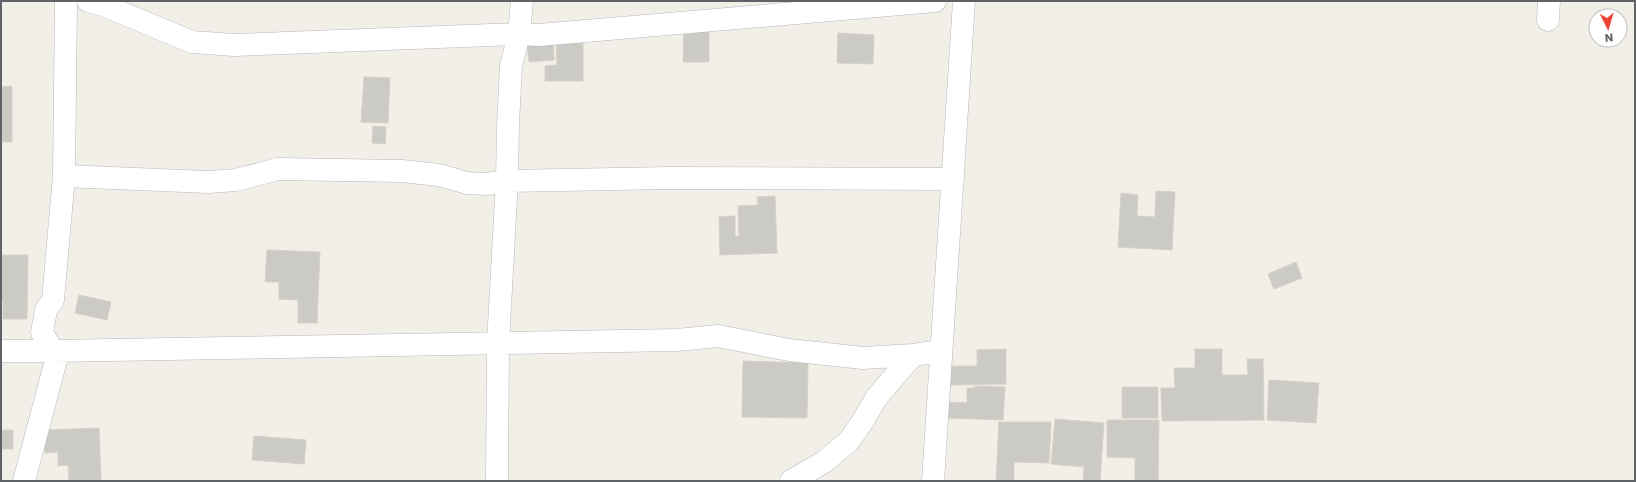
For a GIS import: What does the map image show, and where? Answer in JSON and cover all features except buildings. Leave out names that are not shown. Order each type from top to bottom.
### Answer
[{"type":"street","points":[[24,481],[56,360],[53,351],[42,333],[46,310],[53,300],[64,176],[66,1]]},
{"type":"street","points":[[88,1],[103,5],[192,42],[234,45],[519,34],[539,35],[935,1]]},
{"type":"street","points":[[497,481],[498,343],[507,181],[511,66],[519,34],[522,1]]},
{"type":"street","points":[[936,479],[941,351],[964,1]]},
{"type":"street","points":[[64,176],[208,182],[236,180],[278,169],[402,171],[439,175],[467,183],[486,184],[507,181],[670,178],[953,179]]},
{"type":"street","points":[[1,351],[677,340],[718,336],[829,356],[863,358],[913,355],[941,351]]},
{"type":"street","points":[[791,481],[824,462],[849,441],[863,421],[876,398],[913,355]]}]
